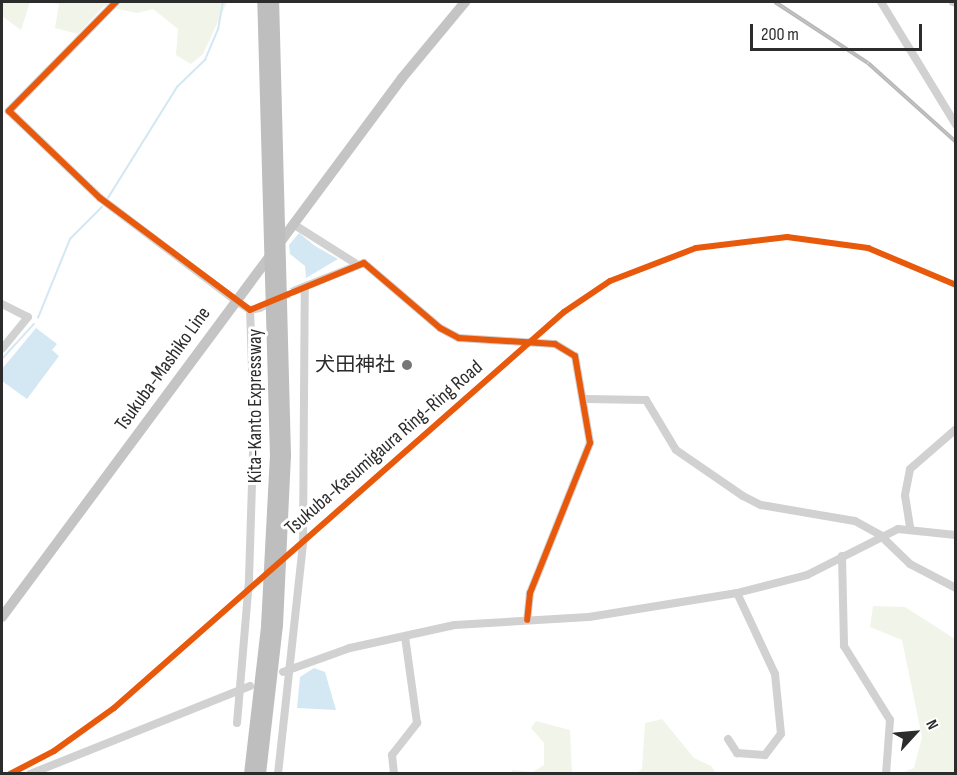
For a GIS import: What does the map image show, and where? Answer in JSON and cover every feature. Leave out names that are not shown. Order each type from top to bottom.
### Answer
[{"type":"highway","name":"Kita-Kanto Expressway","points":[[250,774],[274,510],[272,272],[263,2]]},
{"type":"highway","name":"Kita-Kanto Expressway","points":[[260,774],[282,553],[285,382],[273,2]]},
{"type":"main road","name":"Tsukuba-Mashiko Line","points":[[2,617],[293,224],[465,2]]},
{"type":"street","points":[[116,2],[9,111],[100,198],[236,301],[250,310],[260,308]]},
{"type":"street","points":[[882,2],[956,125]]},
{"type":"street","points":[[293,224],[355,263],[378,272],[440,328],[459,338],[566,347],[578,364],[586,399],[590,443],[530,593],[527,620]]},
{"type":"street","points":[[278,774],[287,670],[303,542],[308,368],[300,289],[355,263]]},
{"type":"street","points":[[2,304],[28,317],[2,349]]},
{"type":"street","points":[[237,723],[253,456],[250,310]]},
{"type":"street","points":[[586,399],[643,399],[676,450],[743,496],[761,506],[844,517],[880,535],[910,564],[956,588]]},
{"type":"street","points":[[910,527],[905,495],[910,469],[956,429]]},
{"type":"street","points":[[287,670],[350,648],[464,624],[589,616],[737,593],[807,575],[880,535],[910,527],[956,535]]},
{"type":"street","points":[[842,556],[844,646],[890,720],[886,774]]},
{"type":"street","points":[[728,739],[737,753],[765,755],[781,734],[775,674],[737,593]]},
{"type":"street","points":[[394,774],[392,754],[417,723],[405,637]]},
{"type":"street","points":[[30,774],[250,686]]},
{"type":"shaded area","points":[[2,2],[30,2],[21,30],[2,16]]},
{"type":"shaded area","points":[[42,2],[227,2],[203,54],[191,64],[176,55],[178,29],[153,9],[137,13],[104,6],[78,34],[55,28],[59,4]]},
{"type":"shaded area","points":[[873,606],[905,607],[955,639],[955,773],[901,773],[914,768],[922,737],[902,640],[870,627]]},
{"type":"shaded area","points":[[662,719],[694,758],[711,766],[716,773],[636,773],[642,769],[645,723]]},
{"type":"shaded area","points":[[536,721],[570,730],[572,773],[512,773],[512,770],[533,772],[544,765],[544,743],[531,728]]},
{"type":"water","points":[[299,233],[315,246],[338,259],[306,278],[305,266],[290,254],[289,245]]},
{"type":"water","points":[[36,328],[57,344],[52,350],[59,356],[27,399],[2,381],[2,369]]},
{"type":"water","points":[[314,668],[325,672],[336,710],[297,708],[300,677]]},
{"type":"waterway","points":[[108,198],[177,87],[205,60],[218,30],[223,2]]},
{"type":"waterway","points":[[38,318],[70,239],[102,207]]},
{"type":"waterway","points":[[2,359],[34,324]]},
{"type":"tunnel","points":[[260,308],[296,290]]},
{"type":"railway","points":[[775,2],[868,63],[956,142]]},
{"type":"cycle path","points":[[116,2],[9,111],[100,198],[250,310],[364,263],[440,328],[459,338],[555,344],[575,356],[590,443],[530,593],[527,620]]},
{"type":"cycle path","name":"Tsukuba-Kasumigaura Ring-Ring Road","points":[[10,774],[54,751],[114,708],[564,312],[610,281],[696,248],[787,237],[868,248],[956,285]]},
{"type":"place","name":"犬田神社","points":[[407,365]]}]
